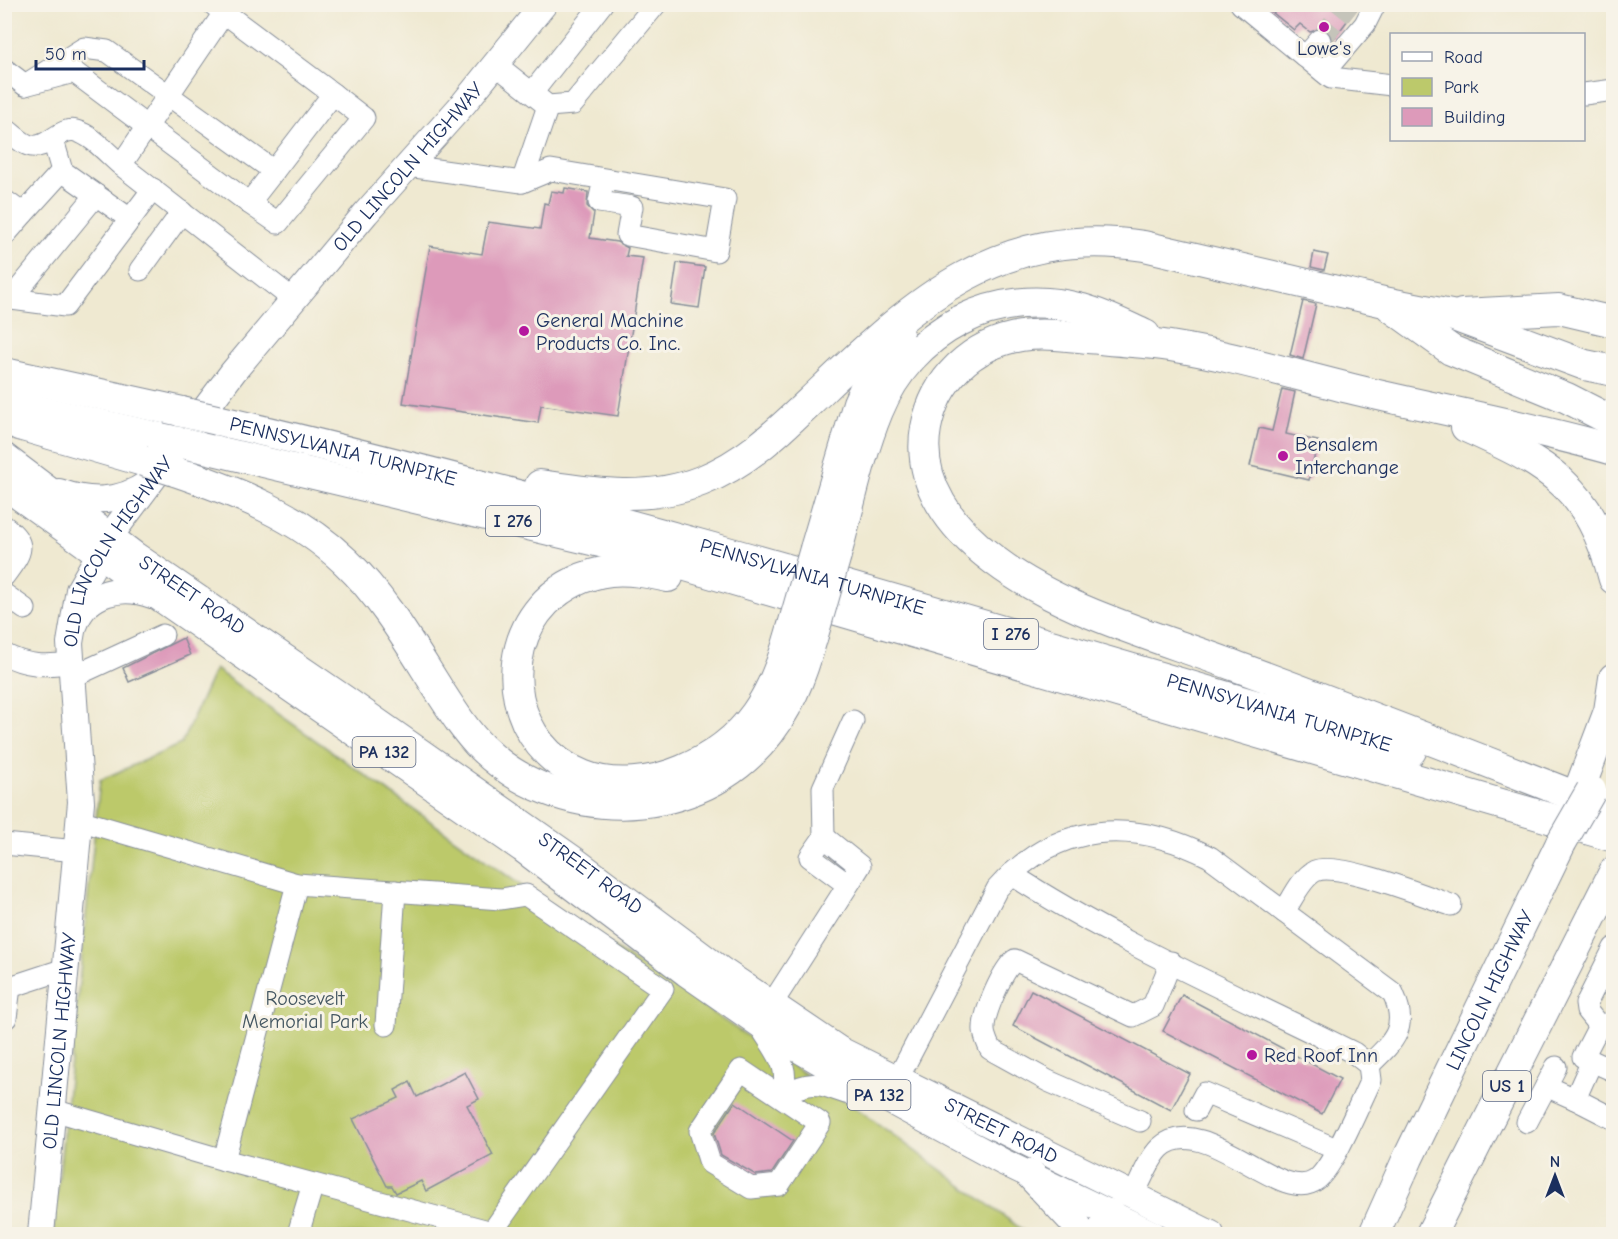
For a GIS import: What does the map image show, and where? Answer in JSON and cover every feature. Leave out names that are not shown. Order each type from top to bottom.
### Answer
[{"type":"highway","points":[[415,466],[621,495],[660,493],[699,482],[738,464],[770,440],[859,354],[919,304],[956,279],[996,260],[1046,246],[1090,241],[1144,246],[1384,302],[1452,315],[1585,364],[1614,371]]},
{"type":"highway","points":[[1384,302],[1451,350],[1567,398],[1614,422]]},
{"type":"highway","points":[[825,552],[888,390],[912,356],[946,327],[985,310],[1025,303],[1045,303],[1082,309],[1170,346]]},
{"type":"highway","points":[[828,607],[636,572],[610,571],[586,577],[552,596],[526,630],[516,670],[521,710],[532,734],[549,755],[582,776],[620,783],[656,779],[676,773],[712,755],[743,730],[776,681],[803,632],[825,552],[858,403],[881,360],[919,304]]},
{"type":"highway","points":[[1452,315],[1559,309],[1614,322]]},
{"type":"highway","points":[[1614,450],[1521,426],[1414,404],[1170,346],[1050,334],[1022,335],[981,349],[959,365],[942,386],[930,409],[925,451],[930,481],[946,512],[959,528],[994,561],[1066,601],[1597,800],[1614,678]]},
{"type":"highway","name":"PENNSYLVANIA TURNPIKE","points":[[4,373],[415,466],[847,585],[1597,800]]},
{"type":"highway","name":"PENNSYLVANIA TURNPIKE","points":[[4,403],[157,463],[196,446],[598,542],[1614,837]]},
{"type":"highway","points":[[1414,404],[1524,453],[1565,483],[1579,501],[1602,540],[1614,579]]},
{"type":"highway","points":[[4,421],[157,463],[261,503],[306,529],[346,562],[380,600],[457,717],[481,747],[504,767],[532,785],[572,799],[615,805],[661,800],[684,793],[724,774],[759,745],[786,709],[803,669],[803,632]]},
{"type":"highway","name":"LINCOLN HIGHWAY","points":[[1374,1234],[1408,1158],[1556,853],[1597,800],[1614,751]]},
{"type":"highway","name":"US 1","points":[[1431,1234],[1611,877]]},
{"type":"highway","points":[[1031,1175],[1066,1212],[1080,1234]]},
{"type":"main road","name":"OLD LINCOLN HIGHWAY","points":[[41,1234],[79,820],[79,763],[71,659],[75,602],[104,545],[157,463],[543,5]]},
{"type":"main road","name":"STREET ROAD","points":[[4,456],[37,480],[158,597],[512,842],[686,973],[840,1050],[890,1089],[1031,1175],[1124,1223],[1212,1234]]},
{"type":"main road","points":[[37,480],[76,498],[98,500],[132,494],[157,463]]},
{"type":"main road","name":"STREET ROAD","points":[[4,486],[104,545],[431,759],[576,861],[720,969],[766,1014]]},
{"type":"main road","points":[[71,659],[79,613],[86,604],[97,597],[123,590],[158,597]]},
{"type":"main road","name":"STREET ROAD","points":[[890,1089],[1124,1223]]},
{"type":"street","points":[[522,182],[540,99],[602,4]]},
{"type":"street","points":[[495,64],[540,99],[573,104],[656,4]]},
{"type":"street","points":[[1241,4],[1331,78],[1390,85]]},
{"type":"street","points":[[1324,72],[1365,24],[1375,4]]},
{"type":"street","points":[[25,85],[74,72],[146,125],[249,203],[278,223],[363,118],[218,9],[168,94],[146,125],[121,165]]},
{"type":"street","points":[[1305,57],[1320,40]]},
{"type":"street","points":[[25,85],[84,48],[107,51],[274,171]]},
{"type":"street","points":[[4,69],[25,85]]},
{"type":"street","points":[[1585,94],[1614,90]]},
{"type":"street","points":[[249,203],[333,94]]},
{"type":"street","points":[[4,128],[27,145],[39,146],[53,140],[63,132],[73,130],[84,134],[294,300]]},
{"type":"street","points":[[53,140],[62,171],[130,219]]},
{"type":"street","points":[[408,166],[522,182],[551,170],[604,178],[725,199],[716,251],[627,235],[632,207],[599,202],[604,178]]},
{"type":"street","points":[[4,236],[62,171]]},
{"type":"street","points":[[8,298],[65,306],[153,189]]},
{"type":"street","points":[[8,298],[96,195]]},
{"type":"street","points":[[4,200],[23,214]]},
{"type":"street","points":[[140,270],[182,212]]},
{"type":"street","points":[[4,526],[15,534],[21,544],[20,554],[4,576]]},
{"type":"street","points":[[4,594],[25,609]]},
{"type":"street","points":[[4,654],[27,663],[43,666],[163,635]]},
{"type":"street","points":[[781,1096],[787,1079],[766,1014],[860,866],[824,837],[823,788],[853,721]]},
{"type":"street","points":[[53,1110],[224,1160],[492,1233],[663,989],[526,895],[501,899],[297,884],[79,820]]},
{"type":"street","points":[[781,1096],[800,1085],[815,1083],[862,1097],[890,1089],[997,889],[1029,858],[1072,837],[1111,831],[1148,833],[1184,844],[1210,857],[1393,993],[1401,1011],[1397,1031],[1389,1046],[1369,1065]]},
{"type":"street","points":[[4,844],[76,851]]},
{"type":"street","points":[[1284,912],[1306,879],[1315,872],[1328,869],[1363,876],[1450,905]]},
{"type":"street","points":[[1011,874],[1045,896],[1354,1053],[1369,1065],[1371,1080],[1336,1149],[1317,1179],[1309,1184],[1289,1183],[1205,1142],[1183,1138],[1172,1141],[1154,1156],[1124,1223]]},
{"type":"street","points":[[224,1160],[297,884]]},
{"type":"street","points":[[386,1025],[395,891]]},
{"type":"street","points":[[1575,1099],[1588,1059],[1609,1022],[1587,1011],[1586,1004],[1614,948]]},
{"type":"street","points":[[1140,1122],[1048,1081],[990,1049],[984,1030],[991,1003],[1007,966],[1015,960],[1133,1016],[1153,1006],[1172,962]]},
{"type":"street","points":[[6,1018],[10,987],[65,969]]},
{"type":"street","points":[[1588,1059],[1614,1071]]},
{"type":"street","points":[[741,1070],[781,1096],[820,1123],[779,1185],[751,1188],[710,1162],[700,1131],[741,1070]]},
{"type":"street","points":[[1527,1122],[1551,1076],[1575,1099],[1614,1119]]},
{"type":"street","points":[[1196,1110],[1205,1093],[1336,1149]]},
{"type":"street","points":[[298,1234],[313,1184]]},
{"type":"green space","name":"Roosevelt Memorial Park","points":[[215,669],[536,896],[862,1112],[1028,1234],[53,1234],[100,780],[181,744]]},
{"type":"building","name":"Lowe's","points":[[1262,4],[1360,4],[1332,41],[1329,31],[1323,28],[1310,32],[1300,24],[1294,30]]},
{"type":"building","name":"General Machine Products Co. Inc.","points":[[565,188],[588,192],[587,206],[594,213],[590,238],[617,242],[628,248],[626,256],[643,258],[618,416],[541,405],[538,423],[403,403],[430,246],[482,254],[488,222],[540,229],[544,203],[548,204],[551,191],[564,193]]},
{"type":"building","points":[[1314,252],[1328,255],[1324,270],[1311,267]]},
{"type":"building","points":[[677,263],[705,267],[699,308],[671,304]]},
{"type":"building","points":[[1303,301],[1316,304],[1303,359],[1290,355]]},
{"type":"building","name":"Bensalem Interchange","points":[[1282,389],[1295,392],[1286,434],[1318,441],[1309,480],[1250,466],[1259,428],[1272,431]]},
{"type":"building","points":[[183,638],[190,655],[129,682],[123,668]]},
{"type":"building","points":[[1031,990],[1190,1074],[1171,1110],[1013,1026]]},
{"type":"building","name":"Red Roof Inn","points":[[1182,995],[1340,1079],[1322,1114],[1163,1031]]},
{"type":"building","points":[[465,1072],[479,1099],[467,1105],[493,1155],[426,1191],[421,1181],[396,1193],[392,1186],[387,1186],[353,1119],[399,1098],[395,1090],[410,1082],[417,1097]]},
{"type":"building","points":[[735,1102],[793,1141],[772,1173],[756,1175],[721,1155],[714,1133]]},
{"type":"tunnel","points":[[1320,40],[1349,4]]},
{"type":"place","name":"Lowe's","points":[[1324,27]]},
{"type":"place","name":"General Machine Products Co. Inc.","points":[[524,331]]},
{"type":"place","name":"Bensalem Interchange","points":[[1283,456]]},
{"type":"place","name":"Red Roof Inn","points":[[1252,1055]]}]
